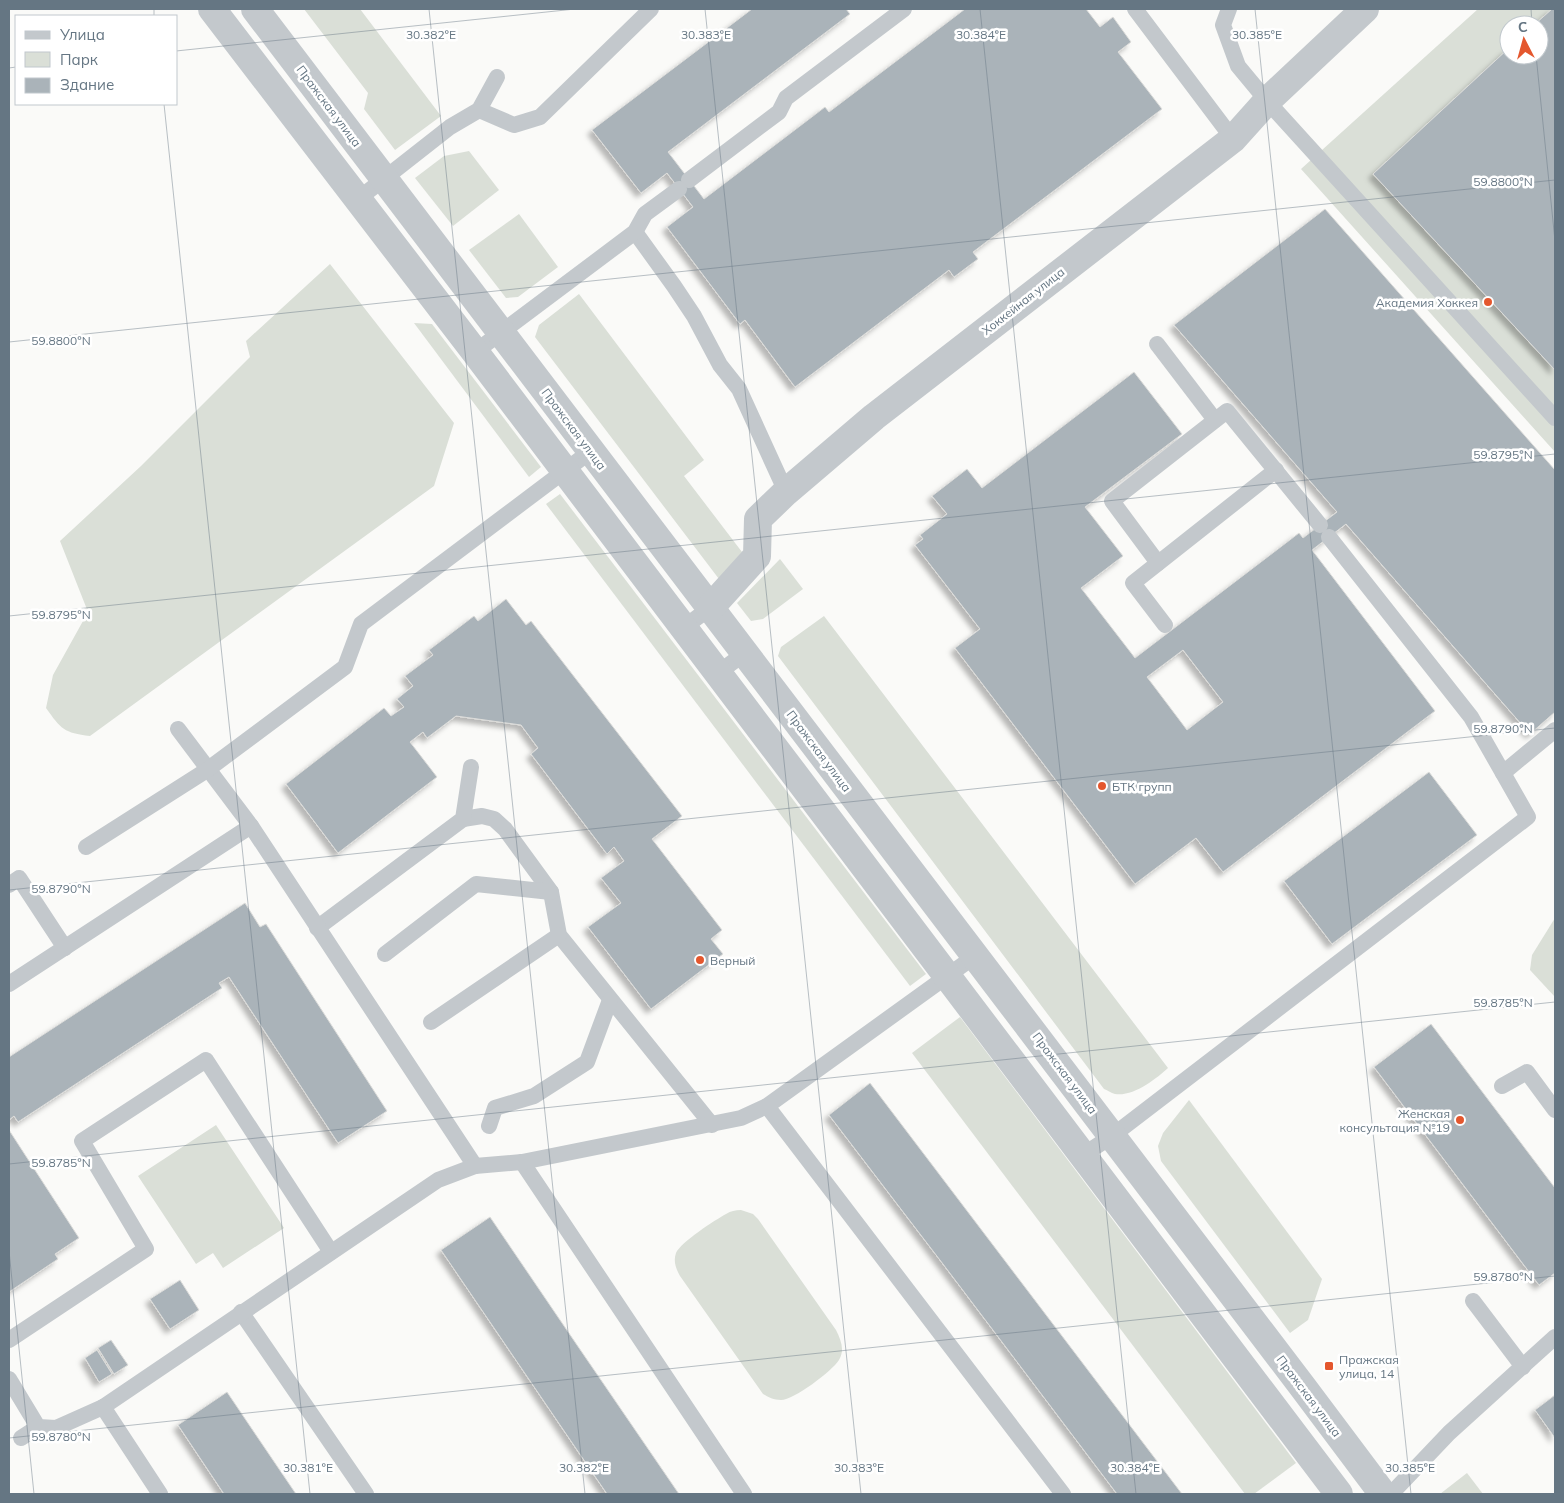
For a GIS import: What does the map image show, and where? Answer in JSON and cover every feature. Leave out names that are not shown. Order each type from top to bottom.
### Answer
[{"type":"street","points":[[212,9],[718,673],[1339,1494]]},
{"type":"street","name":"Пражская улица","points":[[255,9],[1383,1494]]},
{"type":"street","name":"Хоккейная улица","points":[[710,608],[757,556],[758,519],[786,492],[874,417],[1233,139],[1267,101],[1364,9]]},
{"type":"lane","points":[[479,110],[514,125],[540,116],[651,9]]},
{"type":"lane","points":[[474,352],[634,232],[645,214],[779,112],[786,98],[904,9]]},
{"type":"lane","points":[[1135,9],[1233,139]]},
{"type":"lane","points":[[1229,9],[1223,25],[1238,66],[1267,101],[1555,416]]},
{"type":"lane","points":[[358,200],[450,126],[479,110],[497,77]]},
{"type":"lane","points":[[634,232],[669,278],[694,316],[720,365],[739,389],[786,492]]},
{"type":"lane","points":[[1157,344],[1215,420]]},
{"type":"lane","points":[[1083,1155],[1112,1136],[1528,816],[1471,717],[1276,470],[1227,411],[1112,501],[1158,563]]},
{"type":"lane","points":[[86,847],[207,770],[345,667],[361,624],[591,451]]},
{"type":"lane","points":[[1165,625],[1133,583],[1276,470]]},
{"type":"lane","points":[[683,628],[710,608]]},
{"type":"lane","points":[[718,673],[745,653]]},
{"type":"lane","points":[[178,729],[251,826],[475,1166]]},
{"type":"lane","points":[[1503,773],[1555,730]]},
{"type":"lane","points":[[462,820],[471,767]]},
{"type":"lane","points":[[317,928],[462,820],[482,816],[494,819],[504,829],[551,892],[560,935],[610,1000],[632,1024],[712,1125]]},
{"type":"lane","points":[[9,984],[251,826]]},
{"type":"lane","points":[[9,885],[19,878],[64,948]]},
{"type":"lane","points":[[386,954],[476,884],[551,892]]},
{"type":"lane","points":[[431,1022],[560,935]]},
{"type":"lane","points":[[21,1438],[38,1427],[56,1428],[103,1407],[438,1180],[475,1166],[522,1162],[741,1118],[767,1106],[975,956]]},
{"type":"lane","points":[[490,1126],[495,1108],[534,1096],[587,1062],[610,1000]]},
{"type":"lane","points":[[9,1340],[146,1249],[82,1141],[206,1060],[331,1252]]},
{"type":"lane","points":[[1502,1086],[1527,1072],[1555,1110]]},
{"type":"lane","points":[[767,1106],[1064,1494]]},
{"type":"lane","points":[[522,1162],[744,1494]]},
{"type":"lane","points":[[1473,1301],[1523,1367]]},
{"type":"lane","points":[[241,1312],[366,1494]]},
{"type":"lane","points":[[1391,1494],[1449,1433],[1555,1337]]},
{"type":"lane","points":[[9,1379],[38,1427]]},
{"type":"lane","points":[[103,1407],[160,1494]]},
{"type":"green space","points":[[304,9],[360,9],[441,116],[395,150],[364,109],[368,93]]},
{"type":"green space","name":"Академия Хоккея","points":[[1478,9],[1555,9],[1555,452],[1301,169]]},
{"type":"green space","points":[[469,151],[499,190],[453,226],[415,178],[444,156]]},
{"type":"green space","points":[[519,214],[558,267],[518,297],[506,298],[469,250]]},
{"type":"green space","points":[[330,264],[454,423],[434,486],[90,736],[64,729],[46,708],[53,675],[88,612],[60,541],[141,466],[250,357],[246,341]]},
{"type":"green space","points":[[579,294],[704,460],[684,476],[742,552],[719,579],[535,337],[539,325]]},
{"type":"green space","points":[[414,323],[432,324],[541,467],[529,477]]},
{"type":"green space","points":[[560,494],[926,974],[910,986],[546,504]]},
{"type":"green space","points":[[780,559],[803,589],[763,619],[751,621],[737,603]]},
{"type":"green space","points":[[824,616],[1168,1068],[1151,1082],[1129,1093],[1115,1094],[1104,1089],[778,656],[781,647]]},
{"type":"green space","points":[[1555,918],[1555,997],[1530,970],[1532,955]]},
{"type":"green space","points":[[960,1017],[1296,1463],[1254,1494],[1245,1494],[912,1053]]},
{"type":"green space","points":[[1189,1100],[1322,1279],[1308,1320],[1290,1333],[1161,1161],[1158,1146],[1163,1133]]},
{"type":"green space","points":[[216,1125],[284,1228],[223,1268],[213,1253],[196,1264],[138,1176]]},
{"type":"green space","points":[[741,1210],[753,1214],[758,1219],[836,1330],[841,1341],[841,1356],[835,1365],[812,1384],[787,1399],[776,1399],[763,1394],[680,1276],[675,1265],[676,1253],[691,1237],[728,1213]]},
{"type":"green space","points":[[1467,1473],[1483,1494],[1440,1494]]},
{"type":"building","points":[[752,9],[846,9],[850,14],[668,152],[704,199],[825,107],[829,112],[965,9],[1086,9],[1100,27],[1113,17],[1131,42],[1118,52],[1162,109],[973,252],[978,259],[954,277],[949,270],[795,387],[745,320],[740,324],[667,227],[693,207],[667,173],[641,193],[592,130]]},
{"type":"building","points":[[1552,9],[1555,9],[1555,370],[1373,174],[1499,57],[1499,65],[1549,65],[1549,15],[1545,15]]},
{"type":"building","points":[[1325,209],[1555,470],[1555,712],[1530,734],[1346,524],[1312,550],[1435,711],[1223,872],[1196,838],[1135,884],[955,648],[980,629],[915,545],[923,539],[920,535],[947,514],[932,496],[967,469],[982,488],[1134,372],[1182,434],[1085,507],[1123,556],[1081,588],[1135,658],[1299,533],[1303,538],[1337,512],[1174,325]],"holes":[[[1183,650],[1223,702],[1187,730],[1147,677]]]},
{"type":"building","points":[[506,599],[526,625],[531,621],[682,816],[652,839],[722,930],[711,939],[723,954],[651,1009],[588,927],[621,903],[601,878],[624,861],[614,847],[607,854],[531,754],[538,748],[521,725],[456,716],[427,738],[423,732],[410,742],[437,777],[338,853],[286,784],[384,708],[391,716],[404,707],[397,699],[413,686],[405,676],[433,655],[429,650],[474,616],[478,621]]},
{"type":"building","points":[[1429,772],[1477,835],[1332,944],[1284,881]]},
{"type":"building","points":[[245,903],[260,927],[266,924],[387,1111],[338,1143],[229,977],[219,983],[222,988],[18,1122],[14,1116],[9,1120],[9,1057]]},
{"type":"building","name":"Женская консультация №19","points":[[1431,1024],[1555,1188],[1555,1273],[1539,1285],[1374,1067]]},
{"type":"building","points":[[870,1083],[1182,1494],[1117,1494],[829,1115]]},
{"type":"building","points":[[9,1130],[79,1238],[55,1254],[58,1259],[9,1292]]},
{"type":"building","points":[[490,1217],[679,1494],[607,1494],[441,1250]]},
{"type":"building","points":[[180,1280],[199,1310],[170,1329],[150,1299]]},
{"type":"building","points":[[111,1340],[128,1365],[114,1374],[98,1348]]},
{"type":"building","points":[[97,1350],[112,1374],[99,1382],[85,1358]]},
{"type":"building","points":[[227,1392],[296,1494],[224,1494],[178,1425]]},
{"type":"building","points":[[1555,1395],[1555,1438],[1535,1410]]},
{"type":"place","name":"Академия Хоккея","points":[[1488,302]]},
{"type":"place","name":"БТК групп","points":[[1102,786]]},
{"type":"place","name":"Верный","points":[[700,960]]},
{"type":"place","name":"Женская консультация №19","points":[[1460,1120]]},
{"type":"place","name":"Пражская улица, 14","points":[[1329,1366]]}]
